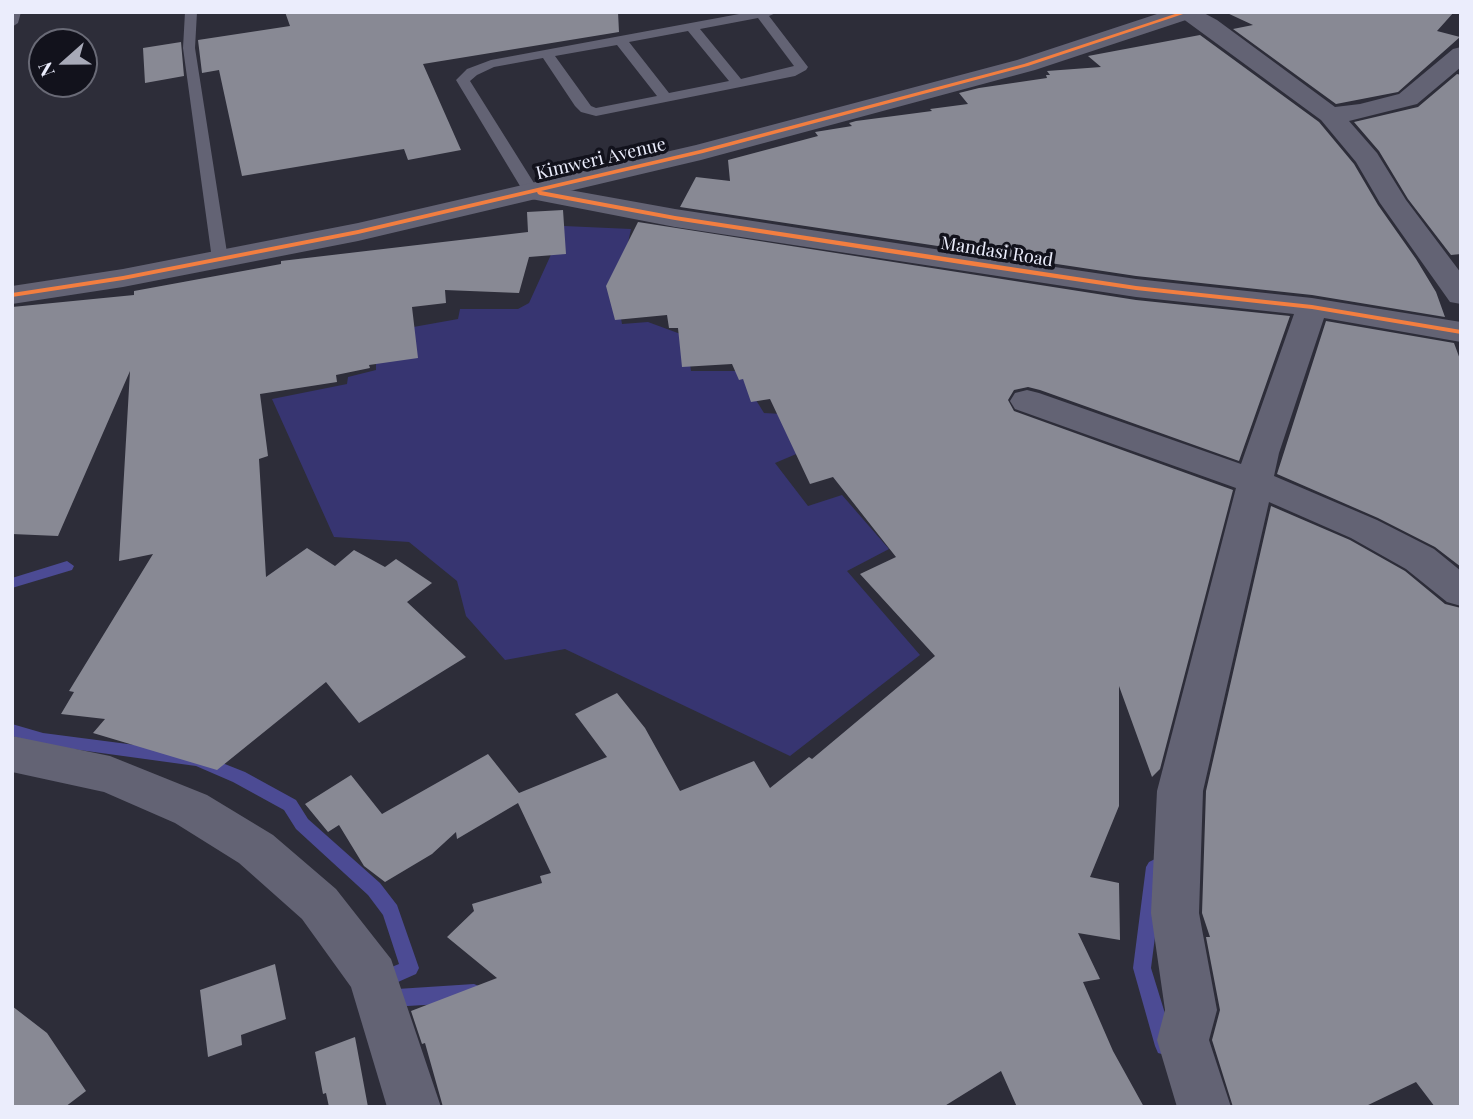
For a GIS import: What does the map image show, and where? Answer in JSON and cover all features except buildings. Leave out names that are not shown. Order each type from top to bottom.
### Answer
[{"type":"street","name":"Kimweri Avenue","points":[[12,295],[123,278],[358,232],[701,152],[1026,65],[1186,12]]},
{"type":"street","points":[[1186,12],[1209,25],[1329,116],[1367,159],[1394,203],[1461,295]]},
{"type":"street","points":[[1329,116],[1362,112],[1408,99],[1420,92],[1461,54]]},
{"type":"street","name":"Mandasi Road","points":[[531,191],[675,218],[1006,269],[1136,288],[1312,307],[1461,332]]},
{"type":"street","points":[[1204,1107],[1183,1040],[1191,1010],[1175,913],[1180,791],[1261,453],[1312,307]]},
{"type":"street","points":[[1027,401],[1256,482],[1375,535],[1420,559],[1461,592]]},
{"type":"street","points":[[12,754],[110,775],[191,809],[256,849],[319,904],[373,976],[414,1107]]},
{"type":"lane","points":[[12,23],[15,12]]},
{"type":"lane","points":[[191,12],[190,48],[220,259]]},
{"type":"lane","points":[[531,191],[463,79],[491,64],[766,13],[802,67],[795,72],[596,112],[586,109],[547,54]]},
{"type":"lane","points":[[692,28],[737,83]]},
{"type":"lane","points":[[621,41],[665,97]]},
{"type":"shaded area","points":[[564,226],[631,229],[615,303],[619,307],[622,324],[648,322],[686,336],[691,371],[738,371],[764,413],[782,414],[801,452],[775,463],[808,506],[842,495],[889,549],[847,571],[920,655],[790,756],[565,649],[505,660],[466,616],[457,581],[409,542],[334,537],[272,399],[347,384],[348,377],[376,370],[376,360],[391,331],[458,319],[460,309],[518,309],[529,303]]},
{"type":"waterway","points":[[12,583],[67,566]]},
{"type":"waterway","points":[[12,730],[43,739],[197,760],[239,777],[290,805],[302,824],[374,889],[391,911],[410,968],[388,977],[389,987]]},
{"type":"waterway","points":[[1155,867],[1142,968],[1165,1046]]},
{"type":"waterway","points":[[391,998],[474,993]]},
{"type":"cycle path","points":[[12,295],[123,278],[358,232],[701,152],[1026,65],[1187,12]]},
{"type":"cycle path","points":[[540,193],[675,218],[967,263],[1136,288],[1312,307],[1461,332]]}]
